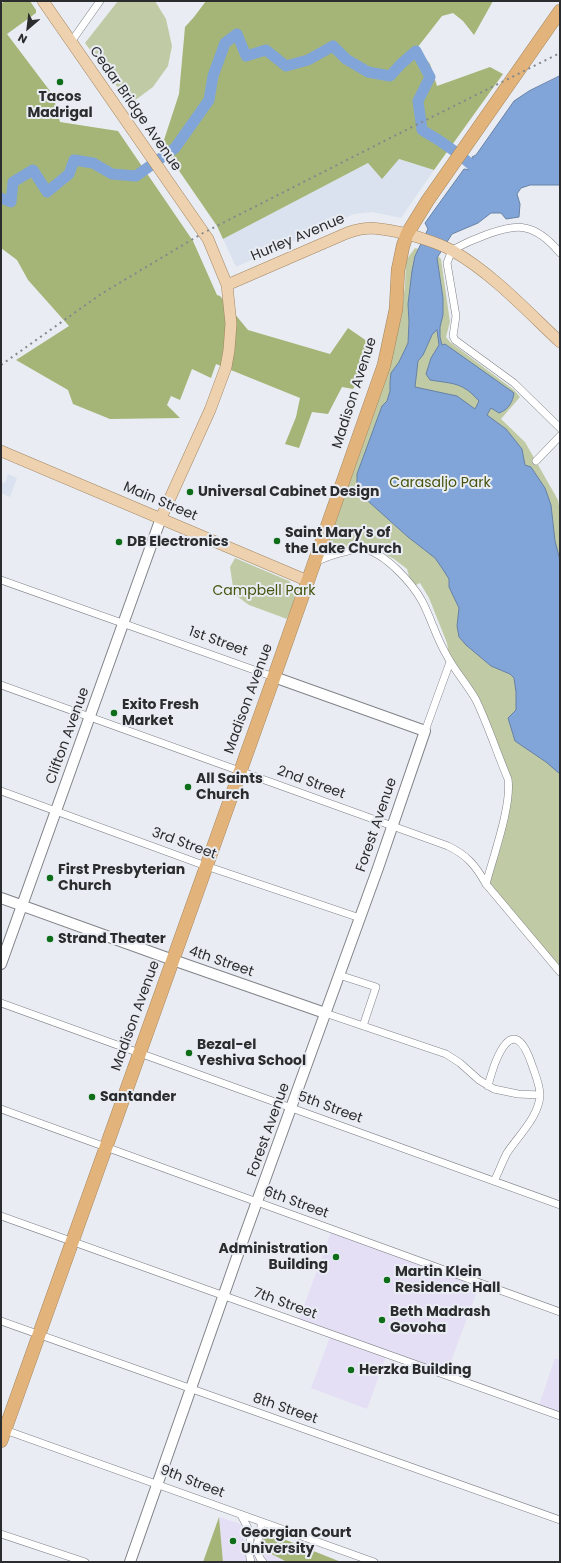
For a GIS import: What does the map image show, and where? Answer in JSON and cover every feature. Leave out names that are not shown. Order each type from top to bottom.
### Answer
[{"type":"highway","name":"Madison Avenue","points":[[2,1433],[107,1148],[384,365],[396,309],[398,270],[403,246],[428,200],[560,11]]},
{"type":"main road","name":"Cedar Bridge Avenue","points":[[43,1],[203,233],[212,248],[227,285],[231,324],[226,367],[210,410],[161,518]]},
{"type":"main road","name":"Hurley Avenue","points":[[227,285],[360,228],[373,228],[409,234],[451,250],[495,280],[560,342]]},
{"type":"main road","name":"Main Street","points":[[1,451],[308,581]]},
{"type":"street","points":[[71,42],[100,1]]},
{"type":"street","points":[[560,253],[547,239],[525,227],[496,231],[451,250],[447,263],[456,316],[453,336],[456,340],[514,383],[560,428]]},
{"type":"street","points":[[536,461],[560,436]]},
{"type":"street","name":"Clifton Avenue","points":[[1,964],[161,518]]},
{"type":"street","points":[[314,563],[350,550],[364,550],[381,557],[402,576],[422,600],[450,662],[475,699],[508,779],[510,789],[486,884]]},
{"type":"street","name":"1st Street","points":[[1,580],[425,731]]},
{"type":"street","name":"Forest Avenue","points":[[130,1562],[223,1296],[292,1108],[450,662]]},
{"type":"street","name":"2nd Street","points":[[1,685],[448,846],[462,853],[478,869],[486,884],[560,972]]},
{"type":"street","name":"3rd Street","points":[[1,791],[206,866],[360,918]]},
{"type":"street","name":"4th Street","points":[[1,898],[173,960],[446,1054],[460,1063],[488,1086]]},
{"type":"street","points":[[339,975],[376,987],[363,1026]]},
{"type":"street","name":"5th Street","points":[[1,1003],[560,1205]]},
{"type":"street","points":[[494,1181],[507,1154],[536,1109],[540,1095],[538,1082],[527,1051],[520,1042],[515,1039],[508,1041],[503,1046],[495,1062],[488,1086],[504,1092],[540,1095]]},
{"type":"street","name":"6th Street","points":[[1,1109],[560,1312]]},
{"type":"street","name":"7th Street","points":[[1,1216],[560,1416]]},
{"type":"street","name":"8th Street","points":[[1,1322],[560,1520]]},
{"type":"street","name":"9th Street","points":[[2,1433],[158,1484],[374,1562]]},
{"type":"street","points":[[241,1515],[248,1528],[251,1539]]},
{"type":"street","points":[[251,1562],[248,1555],[251,1539],[256,1526],[261,1522]]},
{"type":"street","points":[[261,1522],[261,1530],[256,1548],[263,1562]]},
{"type":"street","points":[[1,1534],[85,1562]]},
{"type":"shaded area","points":[[398,159],[434,170],[401,218],[372,212],[354,214],[236,267],[223,239],[368,163]]},
{"type":"shaded area","points":[[8,474],[17,478],[10,497],[1,493],[1,482],[5,483]]},
{"type":"shaded area","name":"Beth Madrash Govoha","points":[[332,1229],[480,1283],[446,1375],[387,1354],[367,1409],[311,1388],[331,1334],[298,1322]]},
{"type":"shaded area","points":[[555,1358],[560,1360],[560,1416],[538,1408]]},
{"type":"shaded area","name":"Georgian Court University","points":[[219,1517],[238,1523],[243,1527],[245,1534],[243,1548],[260,1548],[287,1562],[223,1562]]},
{"type":"green space","points":[[5,1],[30,1],[36,10],[36,13],[7,34],[53,95],[60,122],[118,131],[193,241],[217,295],[220,296],[248,330],[330,354],[348,328],[374,346],[369,365],[353,389],[342,387],[328,414],[312,412],[299,448],[285,444],[296,417],[300,398],[216,364],[211,378],[192,369],[180,400],[171,396],[167,405],[180,418],[110,419],[73,404],[68,390],[16,360],[69,326],[28,280],[17,260],[1,248],[1,4]]},
{"type":"green space","points":[[118,1],[155,1],[166,19],[172,46],[168,66],[153,87],[130,104],[85,43]]},
{"type":"green space","points":[[206,1],[493,1],[474,35],[463,21],[453,13],[442,16],[417,48],[430,64],[437,86],[490,67],[503,74],[434,170],[399,159],[382,179],[368,163],[223,239],[217,226],[162,146],[179,94],[185,27]]},
{"type":"green space","name":"Carasaljo Park","points":[[415,248],[436,254],[441,259],[450,322],[446,337],[450,342],[514,390],[520,397],[501,419],[525,442],[558,500],[560,511],[560,972],[486,884],[509,789],[476,701],[450,662],[447,643],[429,598],[420,583],[412,587],[407,569],[394,559],[371,547],[361,545],[343,547],[334,550],[327,558],[327,542],[391,354],[401,317],[405,286],[406,260]]},
{"type":"green space","name":"Campbell Park","points":[[235,558],[289,581],[293,586],[295,595],[287,619],[249,605],[234,594],[230,567]]},
{"type":"green space","points":[[219,1517],[223,1562],[203,1562]]},
{"type":"green space","points":[[266,1532],[341,1562],[287,1562],[260,1548],[261,1541]]},
{"type":"water","name":"Carasaljo Park","points":[[560,76],[560,185],[530,185],[521,188],[517,194],[520,204],[519,217],[506,219],[501,213],[491,213],[478,223],[452,234],[437,258],[443,298],[443,315],[440,327],[440,337],[442,345],[445,344],[514,393],[511,402],[505,410],[499,413],[491,408],[487,415],[506,429],[522,449],[525,465],[531,467],[545,488],[551,505],[555,541],[560,560],[560,774],[546,762],[515,741],[508,718],[516,710],[514,678],[510,674],[491,666],[466,645],[459,637],[457,626],[459,608],[449,587],[449,579],[435,558],[408,537],[359,493],[357,489],[357,474],[382,406],[387,401],[390,391],[391,373],[399,362],[408,343],[408,304],[412,271],[415,256],[428,229],[425,223],[464,169],[470,170],[474,166],[472,157],[476,155],[514,101],[529,91]],"holes":[[[437,330],[439,345],[431,358],[426,374],[430,380],[452,383],[468,390],[479,401],[475,409],[457,396],[415,387],[418,361],[423,355],[432,335]]]},
{"type":"waterway","points":[[1,198],[11,202],[13,182],[33,170],[47,192],[69,174],[74,160],[93,163],[112,174],[136,176],[175,148],[209,100],[213,76],[225,43],[237,34],[246,56],[266,50],[286,66],[308,60],[333,46],[346,59],[368,72],[390,76],[416,51],[430,77],[418,101],[422,130],[455,151],[484,177]]},
{"type":"railway","points":[[1,365],[101,294],[203,233],[560,53]]},
{"type":"place","name":"Tacos Madrigal","points":[[60,82]]},
{"type":"place","name":"Universal Cabinet Design","points":[[190,492]]},
{"type":"place","name":"Saint Mary's of the Lake Church","points":[[277,541]]},
{"type":"place","name":"DB Electronics","points":[[119,542]]},
{"type":"place","name":"Exito Fresh Market","points":[[114,713]]},
{"type":"place","name":"All Saints Church","points":[[188,787]]},
{"type":"place","name":"First Presbyterian Church","points":[[50,878]]},
{"type":"place","name":"Strand Theater","points":[[50,939]]},
{"type":"place","name":"Bezal-el Yeshiva School","points":[[189,1053]]},
{"type":"place","name":"Santander","points":[[92,1097]]},
{"type":"place","name":"Administration Building","points":[[336,1257]]},
{"type":"place","name":"Martin Klein Residence Hall","points":[[387,1280]]},
{"type":"place","name":"Beth Madrash Govoha","points":[[382,1320]]},
{"type":"place","name":"Herzka Building","points":[[351,1370]]},
{"type":"place","name":"Georgian Court University","points":[[233,1541]]}]
